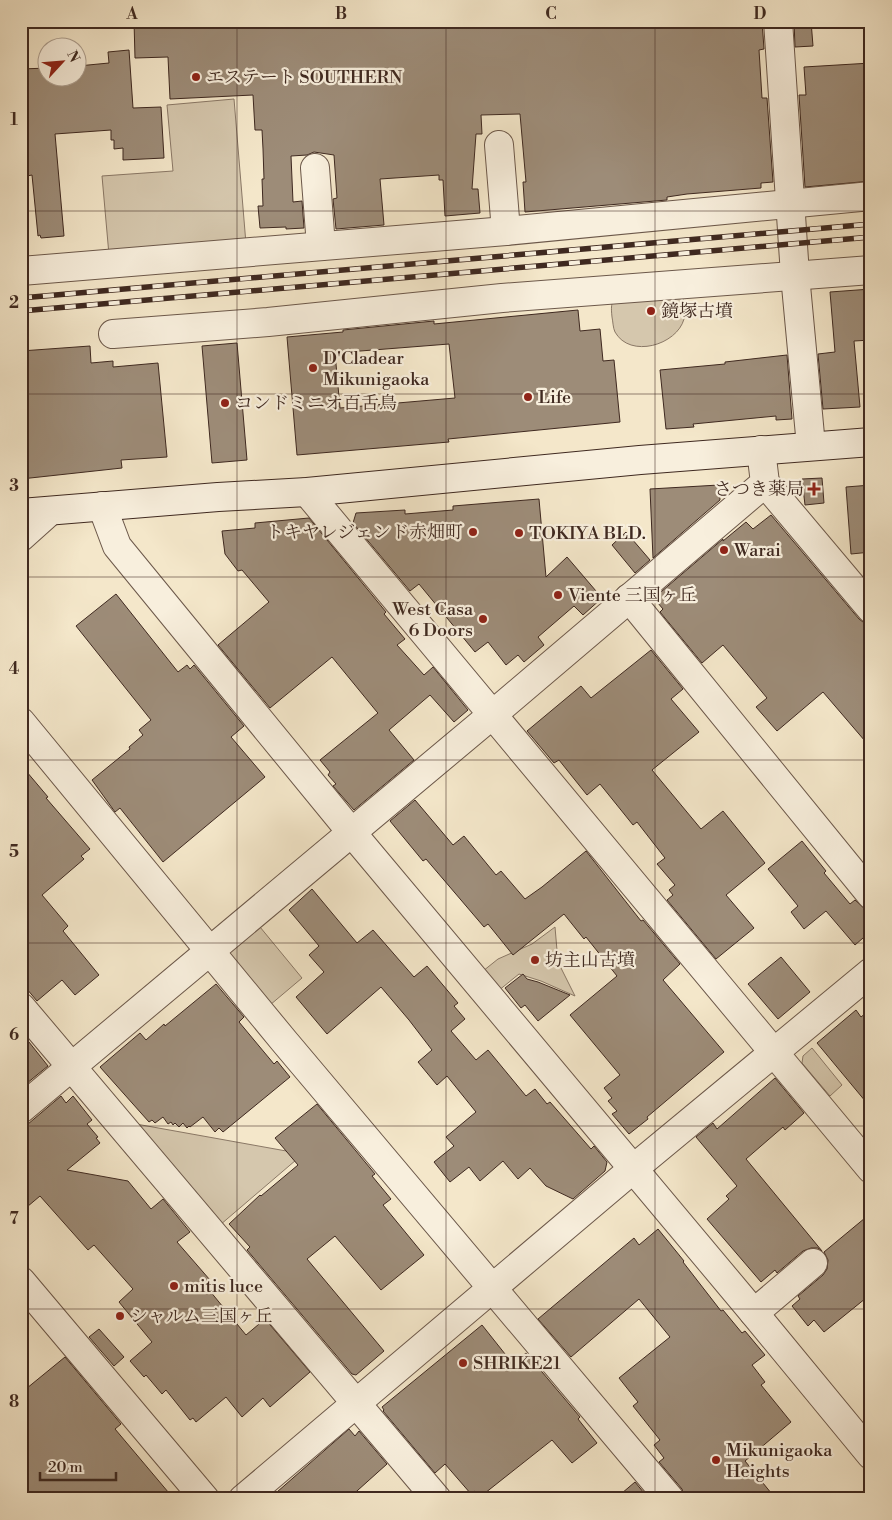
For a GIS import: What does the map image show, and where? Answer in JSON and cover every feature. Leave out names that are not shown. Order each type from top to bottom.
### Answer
[{"type":"street","points":[[778,21],[795,268],[811,446]]},
{"type":"street","points":[[499,145],[506,230]]},
{"type":"street","points":[[315,168],[321,246]]},
{"type":"street","points":[[21,271],[506,230],[791,209],[871,196]]},
{"type":"street","points":[[113,334],[268,322],[795,268],[871,270]]},
{"type":"street","points":[[21,513],[218,497],[307,492],[761,450],[871,442]]},
{"type":"street","points":[[761,450],[765,483],[871,609]]},
{"type":"street","points":[[21,1109],[492,716],[765,483]]},
{"type":"street","points":[[307,492],[871,1169]]},
{"type":"street","points":[[102,506],[117,546],[352,833],[871,1455]]},
{"type":"street","points":[[21,537],[50,511]]},
{"type":"street","points":[[629,598],[871,894]]},
{"type":"street","points":[[21,722],[210,951],[670,1499]]},
{"type":"street","points":[[243,1499],[633,1169],[871,972]]},
{"type":"street","points":[[21,1007],[357,1402],[437,1499]]},
{"type":"street","points":[[754,1313],[814,1263]]},
{"type":"street","points":[[21,1281],[205,1499]]},
{"type":"shaded area","points":[[234,99],[246,244],[109,255],[102,176],[173,171],[167,105]]},
{"type":"shaded area","points":[[615,295],[683,296],[684,319],[680,328],[663,342],[642,347],[631,345],[622,340],[614,330],[611,308]]},
{"type":"shaded area","points":[[260,927],[302,978],[270,1005],[227,955]]},
{"type":"shaded area","points":[[555,927],[558,962],[575,996],[541,981],[519,974],[498,991],[483,971],[498,959],[532,944]]},
{"type":"shaded area","points":[[812,1048],[842,1085],[830,1096],[802,1063],[803,1056]]},
{"type":"shaded area","points":[[136,1124],[303,1154],[220,1225]]},
{"type":"building","points":[[134,21],[762,21],[764,49],[759,50],[762,98],[767,98],[773,182],[761,183],[761,188],[687,194],[667,197],[667,200],[525,212],[523,182],[526,182],[520,114],[481,115],[482,134],[476,134],[472,189],[478,189],[480,213],[445,216],[443,180],[439,180],[439,175],[380,179],[384,225],[336,229],[333,199],[337,198],[334,155],[314,152],[307,155],[291,156],[293,202],[302,201],[304,228],[260,228],[258,206],[263,206],[262,179],[264,179],[262,130],[255,130],[253,95],[170,99],[168,57],[135,58]]},
{"type":"building","points":[[794,21],[811,21],[813,46],[795,47]]},
{"type":"building","points":[[129,50],[133,108],[161,107],[164,158],[123,160],[123,148],[114,149],[114,140],[111,140],[111,130],[55,134],[64,236],[41,238],[40,235],[38,236],[32,175],[27,176],[24,150],[21,69],[38,68],[38,88],[88,88],[88,65],[109,63],[108,52]]},
{"type":"building","points":[[871,63],[871,181],[805,187],[799,95],[806,95],[804,67]]},
{"type":"building","points":[[871,289],[871,340],[854,341],[860,407],[823,409],[818,354],[835,352],[830,292]]},
{"type":"building","points":[[578,310],[580,331],[600,329],[603,361],[614,360],[620,422],[448,439],[449,442],[297,455],[287,337],[434,321],[434,324]],"holes":[[[449,344],[455,398],[340,408],[335,353]]]},
{"type":"building","name":"コンドミニオ百舌鳥","points":[[237,343],[247,460],[212,463],[202,346]]},
{"type":"building","points":[[90,346],[91,363],[113,361],[113,367],[158,363],[167,457],[121,460],[122,468],[21,479],[21,351]]},
{"type":"building","points":[[787,355],[792,419],[776,420],[776,416],[693,424],[694,427],[666,429],[660,370],[725,364],[725,362]]},
{"type":"building","points":[[822,478],[824,503],[805,505],[802,479]]},
{"type":"building","points":[[719,485],[720,500],[653,558],[650,489]]},
{"type":"building","points":[[871,485],[871,552],[851,554],[846,487]]},
{"type":"building","points":[[539,499],[546,577],[567,557],[602,598],[583,615],[574,606],[538,637],[544,645],[524,662],[518,655],[506,665],[488,642],[475,652],[419,584],[410,591],[353,523],[356,513],[405,510],[405,514],[453,510],[453,506]]},
{"type":"building","points":[[771,515],[859,619],[871,628],[871,748],[823,692],[777,731],[756,707],[767,698],[723,645],[702,663],[660,612],[663,609],[655,597],[723,539],[723,541],[746,522],[753,529]]},
{"type":"building","points":[[309,518],[386,612],[384,614],[405,639],[397,645],[424,675],[433,667],[468,710],[454,722],[430,695],[389,730],[414,760],[354,810],[333,786],[336,784],[328,775],[330,772],[320,760],[378,713],[332,657],[270,708],[218,645],[269,602],[242,570],[238,571],[225,554],[222,531],[255,528],[255,523]]},
{"type":"building","points":[[626,532],[650,560],[635,573],[612,545]]},
{"type":"building","points":[[116,594],[178,672],[187,665],[190,669],[194,665],[244,726],[231,737],[265,777],[163,862],[120,808],[115,812],[92,780],[130,749],[129,747],[143,735],[139,730],[151,720],[76,626]]},
{"type":"building","points":[[651,650],[683,689],[671,699],[699,732],[652,770],[701,829],[723,811],[765,863],[726,895],[754,928],[716,959],[667,900],[673,895],[669,890],[675,885],[657,864],[665,858],[637,822],[633,825],[600,784],[587,795],[559,760],[554,763],[527,731],[581,686],[591,698]]},
{"type":"building","points":[[21,765],[48,797],[46,798],[90,849],[81,856],[84,859],[42,895],[68,926],[63,931],[99,975],[75,995],[62,980],[37,1001],[21,982]]},
{"type":"building","points":[[415,800],[453,845],[464,836],[496,875],[501,871],[525,899],[586,851],[641,921],[643,920],[680,964],[663,980],[724,1052],[629,1134],[612,1114],[617,1111],[608,1101],[612,1098],[604,1088],[620,1075],[570,1015],[617,976],[586,937],[584,939],[564,914],[513,955],[488,924],[484,927],[426,859],[423,861],[390,821]]},
{"type":"building","points":[[802,841],[826,871],[824,873],[850,904],[855,900],[865,909],[871,910],[871,931],[855,945],[826,911],[804,929],[791,912],[798,906],[768,869]]},
{"type":"building","points":[[312,889],[357,943],[373,930],[414,977],[427,966],[458,1003],[454,1006],[465,1019],[451,1031],[476,1060],[488,1050],[526,1096],[535,1089],[547,1104],[550,1102],[591,1149],[594,1146],[607,1162],[605,1171],[573,1199],[546,1186],[530,1168],[518,1179],[503,1161],[480,1181],[469,1167],[450,1182],[434,1162],[454,1146],[446,1137],[476,1112],[447,1076],[437,1085],[418,1062],[432,1050],[409,1020],[381,987],[327,1034],[296,997],[324,972],[309,955],[319,946],[289,910]]},
{"type":"building","points":[[781,957],[810,992],[778,1019],[748,984]]},
{"type":"building","points":[[523,974],[527,979],[570,995],[538,1021],[525,1005],[521,1008],[505,988]]},
{"type":"building","points":[[216,984],[244,1017],[239,1022],[274,1064],[277,1061],[290,1077],[223,1132],[219,1128],[215,1132],[203,1117],[187,1128],[183,1123],[179,1127],[175,1123],[173,1125],[171,1122],[168,1124],[163,1117],[155,1123],[152,1120],[149,1122],[100,1067],[140,1033],[146,1040]]},
{"type":"building","points":[[871,1009],[871,1108],[817,1043],[856,1010],[861,1017]]},
{"type":"building","points":[[21,1032],[48,1066],[21,1088]]},
{"type":"building","points":[[775,1078],[804,1113],[785,1130],[783,1127],[746,1159],[822,1251],[818,1248],[811,1248],[803,1251],[777,1273],[775,1270],[761,1282],[707,1219],[729,1199],[726,1196],[737,1186],[696,1137],[713,1123],[717,1129]]},
{"type":"building","points":[[61,1096],[66,1103],[73,1096],[92,1120],[87,1124],[98,1137],[96,1138],[100,1143],[67,1170],[128,1181],[151,1209],[163,1199],[190,1232],[177,1242],[210,1280],[205,1285],[246,1335],[265,1319],[310,1372],[270,1407],[263,1398],[242,1417],[226,1397],[196,1422],[193,1418],[190,1420],[166,1390],[162,1394],[146,1375],[144,1377],[130,1361],[152,1342],[119,1302],[133,1289],[94,1245],[88,1250],[40,1196],[21,1212],[21,1130]]},
{"type":"building","points":[[317,1104],[375,1174],[372,1176],[391,1199],[383,1205],[424,1255],[381,1290],[335,1236],[307,1259],[384,1351],[356,1375],[352,1374],[247,1250],[250,1247],[229,1224],[260,1195],[298,1165],[275,1138]]},
{"type":"building","points":[[871,1213],[871,1294],[824,1332],[814,1320],[808,1326],[792,1306],[800,1299],[798,1296],[823,1275],[827,1269],[828,1260],[824,1252]]},
{"type":"building","points":[[658,1229],[721,1311],[723,1310],[742,1333],[745,1331],[765,1355],[752,1365],[765,1382],[761,1385],[791,1422],[745,1461],[776,1499],[685,1499],[682,1489],[659,1462],[664,1458],[654,1445],[660,1440],[633,1406],[638,1402],[619,1378],[670,1337],[639,1299],[571,1357],[538,1319],[634,1238],[639,1245]]},
{"type":"building","points":[[482,1325],[513,1364],[526,1353],[580,1417],[578,1419],[597,1443],[572,1463],[552,1440],[480,1497],[475,1491],[471,1494],[445,1464],[435,1473],[383,1411],[382,1407]]},
{"type":"building","points":[[99,1329],[124,1357],[114,1366],[89,1337]]},
{"type":"building","points":[[65,1357],[121,1424],[115,1429],[174,1499],[21,1499],[21,1393]]},
{"type":"building","points":[[349,1429],[355,1436],[359,1431],[387,1464],[348,1499],[269,1499]]},
{"type":"building","points":[[635,1482],[649,1499],[615,1499]]},
{"type":"railway","points":[[21,298],[871,224]]},
{"type":"railway","points":[[21,311],[871,237]]},
{"type":"place","name":"エステート SOUTHERN","points":[[196,77]]},
{"type":"place","name":"鏡塚古墳","points":[[651,311]]},
{"type":"place","name":"D'Cladear Mikunigaoka","points":[[313,368]]},
{"type":"place","name":"Life","points":[[528,397]]},
{"type":"place","name":"コンドミニオ百舌鳥","points":[[225,403]]},
{"type":"place","name":"さつき薬局","points":[[814,489]]},
{"type":"place","name":"トキヤレジェンド赤畑町","points":[[473,532]]},
{"type":"place","name":"TOKIYA BLD.","points":[[519,533]]},
{"type":"place","name":"Warai","points":[[724,550]]},
{"type":"place","name":"Viente 三国ヶ丘","points":[[558,595]]},
{"type":"place","name":"West Casa 6 Doors","points":[[483,619]]},
{"type":"place","name":"坊主山古墳","points":[[535,960]]},
{"type":"place","name":"mitis luce","points":[[174,1286]]},
{"type":"place","name":"シャルム三国ヶ丘","points":[[120,1316]]},
{"type":"place","name":"SHRIKE21","points":[[463,1363]]},
{"type":"place","name":"Mikunigaoka Heights","points":[[716,1460]]}]
